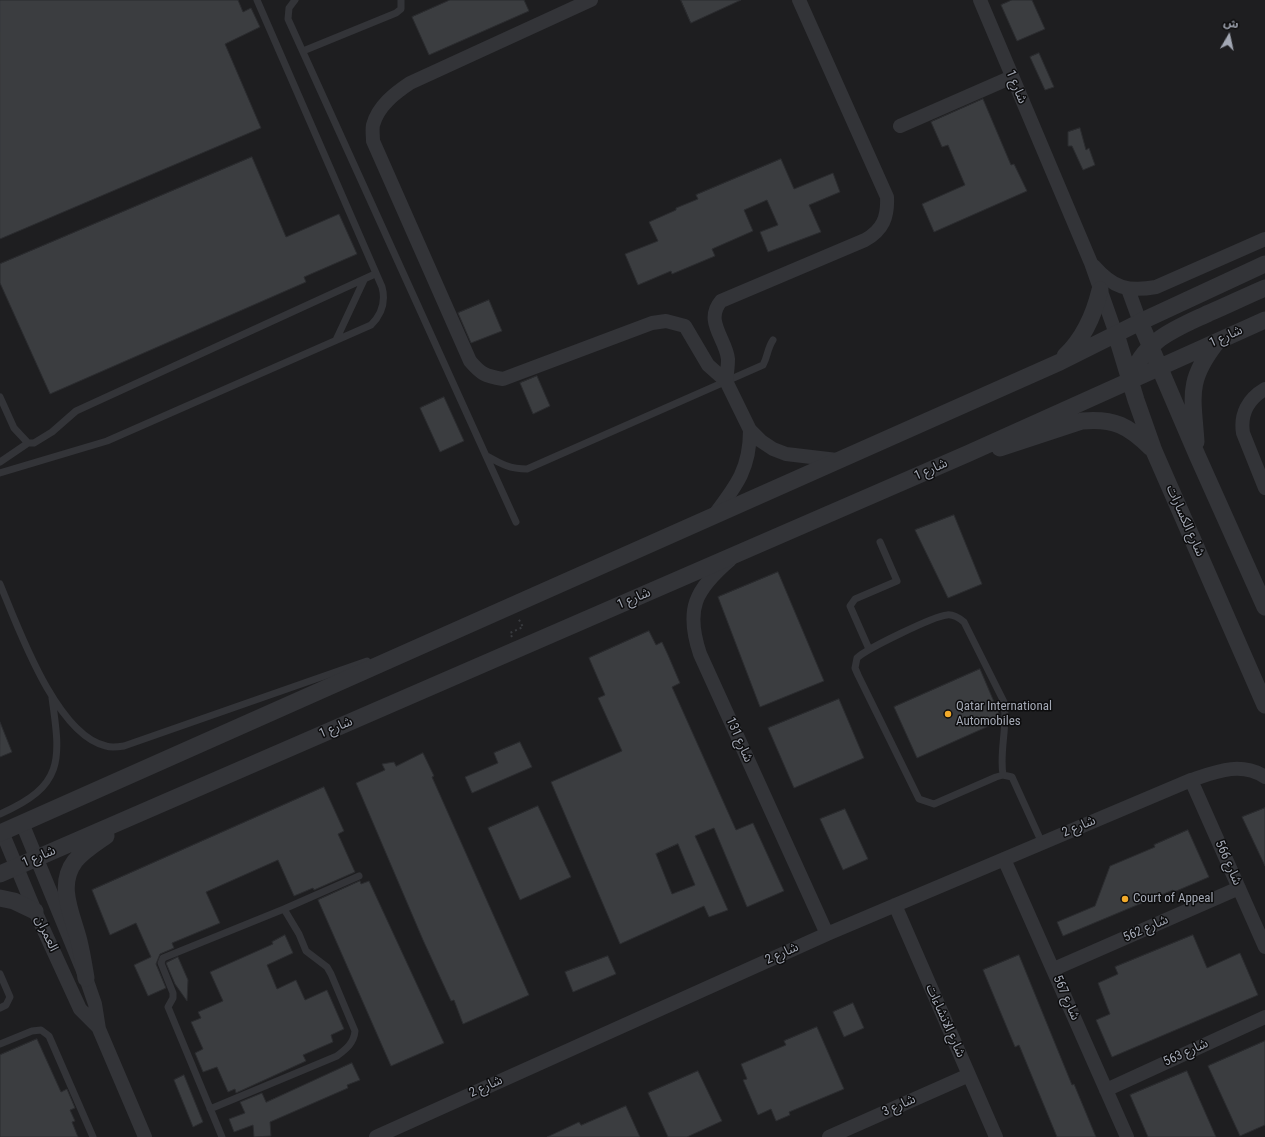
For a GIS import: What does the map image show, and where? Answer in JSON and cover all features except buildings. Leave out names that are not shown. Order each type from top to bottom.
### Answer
[{"type":"street","points":[[591,0],[410,83],[395,93],[382,108],[373,125],[373,141],[470,361],[479,372],[490,377],[503,379],[652,323],[666,321],[685,326],[708,365],[726,381],[750,430],[761,441],[772,449],[786,454],[837,460]]},
{"type":"street","points":[[726,381],[728,358],[714,317],[715,308],[721,301],[876,234],[884,222],[888,208],[887,197],[799,0]]},
{"type":"street","name":"شارع 1","points":[[980,0],[1091,263],[1116,334]]},
{"type":"street","points":[[900,126],[1012,77]]},
{"type":"street","name":"شارع 1","points":[[1091,263],[1111,283],[1128,289],[1143,289],[1156,287],[1265,239]]},
{"type":"street","points":[[1,833],[512,604],[1060,362],[1140,322],[1265,264]]},
{"type":"street","points":[[1130,380],[1138,362],[1150,347],[1171,330],[1265,288]]},
{"type":"street","points":[[1128,289],[1150,347],[1265,607]]},
{"type":"street","points":[[1060,362],[1072,350],[1088,325],[1100,290]]},
{"type":"street","name":"شارع 1","points":[[0,874],[967,454],[1265,320]]},
{"type":"street","name":"شارع الكسارات","points":[[1116,334],[1154,451],[1265,704]]},
{"type":"street","points":[[1197,455],[1194,381],[1204,358],[1217,341]]},
{"type":"street","points":[[1265,389],[1250,400],[1246,408],[1242,425],[1243,434],[1265,488]]},
{"type":"street","points":[[967,454],[1008,446],[1082,421],[1095,420],[1109,421],[1123,425],[1136,433],[1154,451]]},
{"type":"street","points":[[715,514],[734,490],[742,474],[750,446],[750,430]]},
{"type":"street","name":"شارع 131","points":[[738,554],[713,575],[703,588],[693,614],[692,626],[694,637],[703,661],[827,934]]},
{"type":"street","points":[[1191,780],[1222,770],[1236,768],[1250,770],[1265,777]]},
{"type":"street","name":"شارع 2","points":[[376,1137],[827,934],[1191,780]]},
{"type":"street","name":"شارع 566","points":[[1191,780],[1265,947]]},
{"type":"street","points":[[86,978],[79,941],[69,911],[66,891],[68,876],[75,861],[86,850],[134,816]]},
{"type":"street","name":"العمران","points":[[22,823],[86,978],[95,1004],[99,1029],[145,1137]]},
{"type":"street","name":"العمران","points":[[1,833],[80,1009],[99,1029]]},
{"type":"street","name":"شارع 567","points":[[1004,859],[1054,969],[1127,1137]]},
{"type":"street","name":"شارع 562","points":[[1054,969],[1239,888]]},
{"type":"street","points":[[0,898],[14,901],[35,911]]},
{"type":"street","name":"شارع الانشاءات","points":[[895,905],[996,1137]]},
{"type":"street","name":"شارع 563","points":[[1106,1090],[1265,1016]]},
{"type":"street","name":"شارع 3","points":[[829,1137],[969,1075]]},
{"type":"lane","points":[[257,0],[384,293],[384,300],[380,314],[371,325],[107,442],[2,472],[0,461],[28,443],[34,443],[52,432],[76,411],[375,274]]},
{"type":"lane","points":[[295,0],[289,8],[288,19],[516,522]]},
{"type":"lane","points":[[302,51],[396,13],[401,9],[401,0]]},
{"type":"lane","points":[[336,340],[364,280]]},
{"type":"lane","points":[[486,455],[503,466],[515,469],[527,469],[763,365],[767,358],[767,350],[773,340]]},
{"type":"lane","points":[[0,397],[14,428],[28,443]]},
{"type":"lane","points":[[869,649],[850,606],[856,599],[897,581],[880,542]]},
{"type":"lane","points":[[0,584],[21,633],[52,696],[74,727],[88,738],[106,747],[124,746],[291,687],[440,637]]},
{"type":"lane","points":[[1003,775],[1001,753],[1005,715],[1004,702],[969,629],[964,622],[951,615],[946,615],[869,649],[857,658],[855,668],[919,799],[934,804],[1003,775],[1012,777],[1015,780],[1042,843]]},
{"type":"lane","points":[[0,814],[36,796],[44,787],[56,765],[57,732],[52,696]]},
{"type":"lane","points":[[222,1137],[168,1007],[173,993],[161,963],[163,958],[284,909],[359,876]]},
{"type":"lane","points":[[210,1109],[337,1056],[352,1043],[355,1031],[331,974],[327,967],[306,951],[300,934],[284,909]]},
{"type":"lane","points":[[0,974],[10,997],[6,1005],[0,1008]]},
{"type":"lane","points":[[0,1044],[32,1031],[41,1030],[49,1036],[93,1137]]},
{"type":"path","points":[[512,604],[523,627],[510,633],[517,650]]},
{"type":"shaded area","points":[[0,0],[1265,0],[1265,1137],[0,1137]]},
{"type":"place","name":"Qatar International Automobiles","points":[[948,714]]},
{"type":"place","name":"Court of Appeal","points":[[1125,899]]}]
